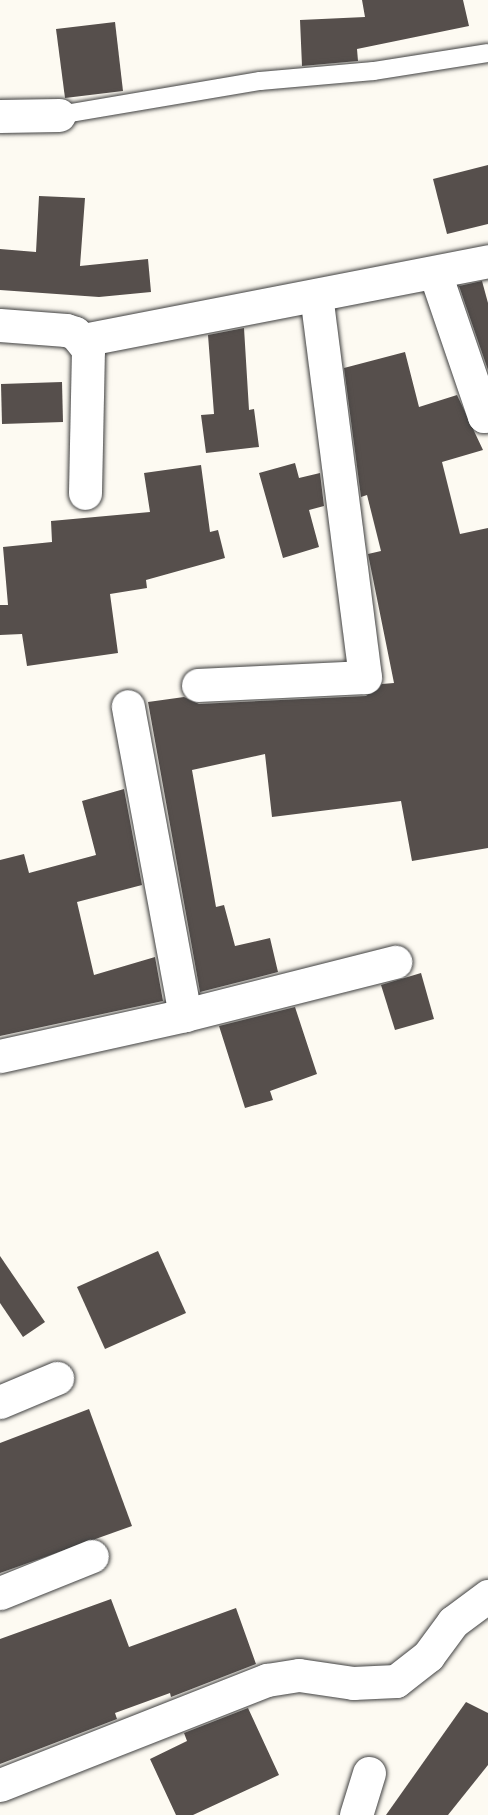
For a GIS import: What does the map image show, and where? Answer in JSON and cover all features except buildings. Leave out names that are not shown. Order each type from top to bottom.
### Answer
[{"type":"street","points":[[0,116],[59,116]]},
{"type":"street","points":[[0,324],[66,330],[83,340],[488,261]]},
{"type":"street","points":[[435,273],[488,415]]},
{"type":"street","points":[[198,685],[365,677],[316,296]]},
{"type":"street","points":[[83,340],[88,357],[85,493]]},
{"type":"street","points":[[128,706],[185,1015]]},
{"type":"street","points":[[0,1056],[185,1015],[395,962]]},
{"type":"street","points":[[0,1402],[57,1378]]},
{"type":"street","points":[[0,1593],[92,1556]]},
{"type":"street","points":[[0,1785],[267,1680],[299,1674],[353,1683],[396,1681],[428,1656],[453,1622],[488,1596]]},
{"type":"street","points":[[356,1815],[369,1773]]},
{"type":"lane","points":[[59,116],[260,81],[374,72],[488,53]]}]
